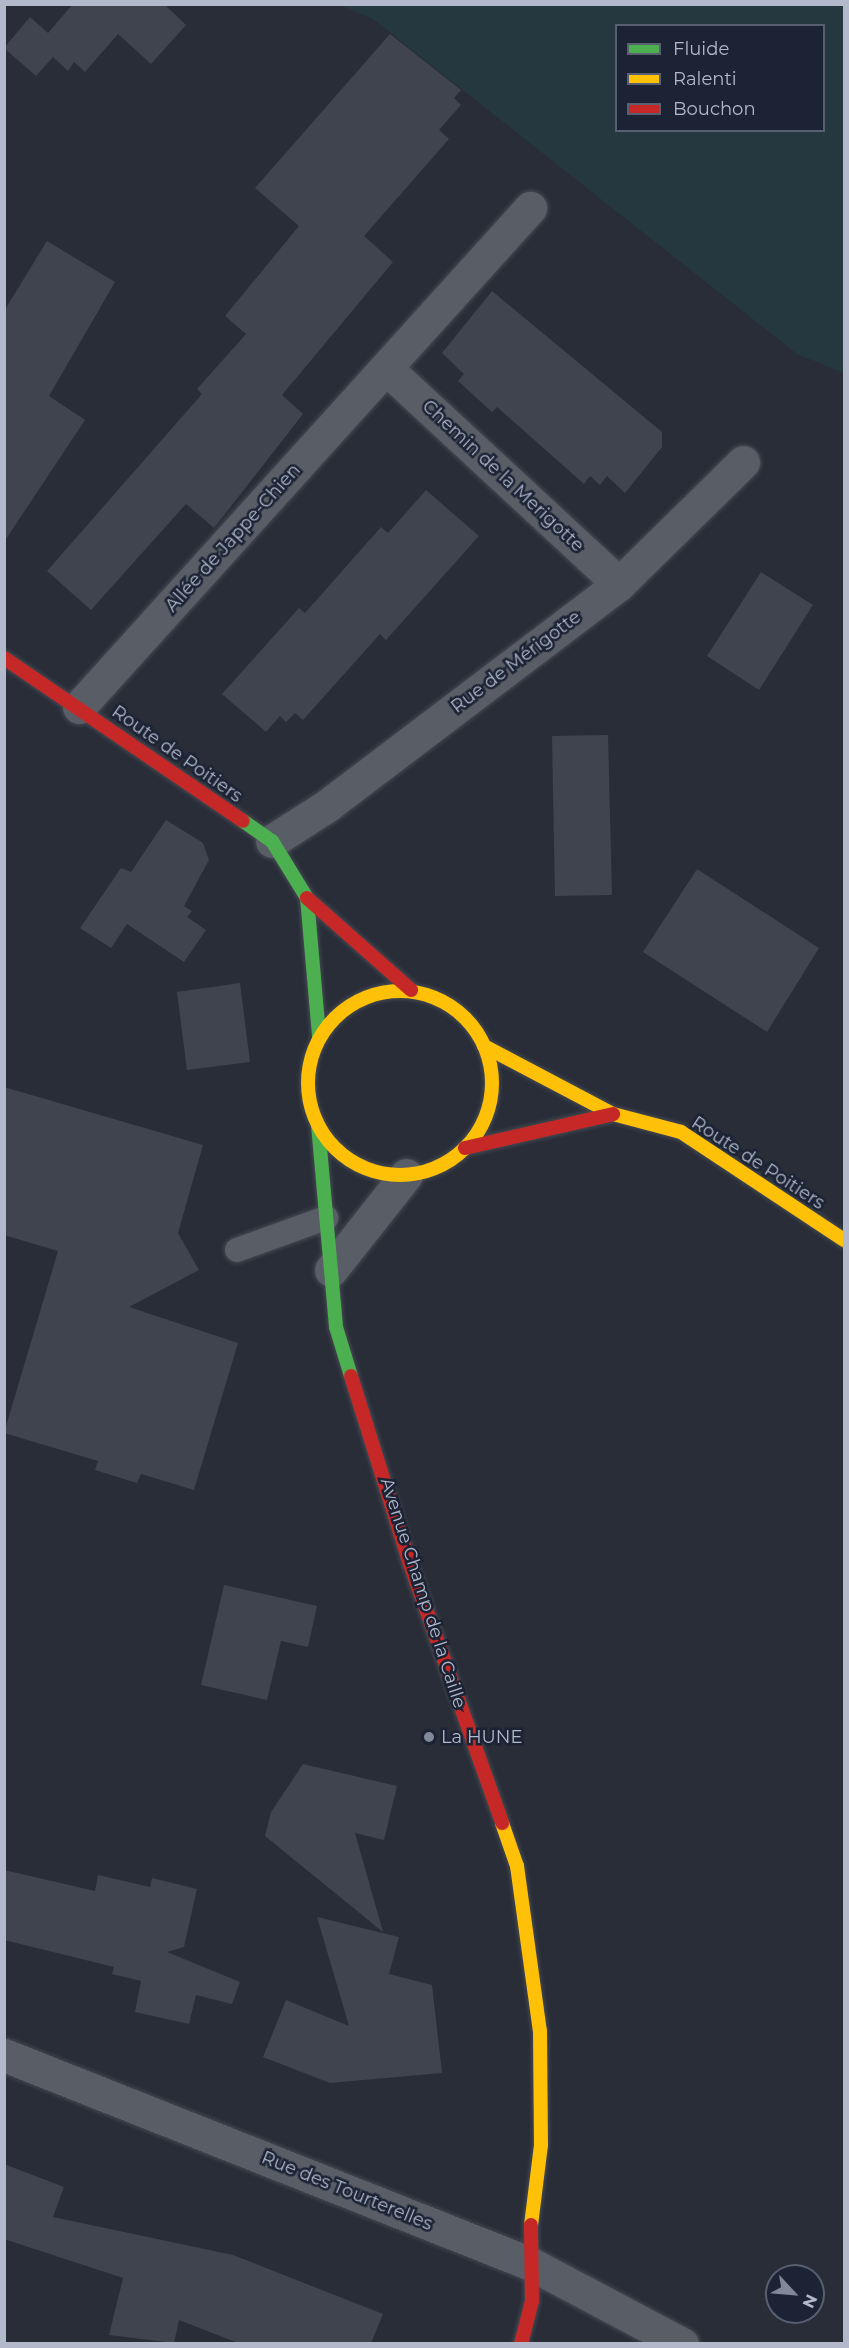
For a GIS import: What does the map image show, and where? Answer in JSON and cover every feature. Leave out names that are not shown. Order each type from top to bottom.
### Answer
[{"type":"street","name":"Allée de Jappe-Chien","points":[[79,707],[387,369],[530,208]]},
{"type":"street","name":"Chemin de la Merigotte","points":[[387,369],[619,584]]},
{"type":"street","name":"Rue de Mérigotte","points":[[272,841],[328,805],[619,584],[742,462]]},
{"type":"street","name":"Route de Poitiers","points":[[4,658],[79,707],[272,841],[297,874],[307,898],[319,1036]]},
{"type":"street","name":"Route de Poitiers","points":[[307,898],[411,990]]},
{"type":"street","points":[[411,990],[447,1002],[476,1028],[484,1046],[493,1095],[481,1130],[456,1159],[424,1174],[390,1177],[353,1165],[318,1125],[310,1108],[307,1073],[319,1036],[344,1008],[376,993],[411,990]]},
{"type":"street","name":"Route de Poitiers","points":[[484,1046],[613,1114],[681,1132],[844,1240]]},
{"type":"street","name":"Route de Poitiers","points":[[465,1148],[613,1114]]},
{"type":"street","name":"Avenue Champ de la Caille","points":[[318,1125],[336,1327],[410,1564],[517,1866],[540,2031],[541,2145],[531,2264],[532,2301],[521,2343]]},
{"type":"street","points":[[331,1270],[406,1175]]},
{"type":"street","name":"Rue des Tourterelles","points":[[4,2055],[531,2264],[682,2343]]},
{"type":"lane","points":[[237,1250],[326,1218]]},
{"type":"shaded area","points":[[340,5],[844,5],[844,373],[797,354],[373,19]]},
{"type":"building","points":[[73,4],[164,4],[186,25],[151,64],[118,34],[85,72],[74,62],[68,71],[53,57],[36,76],[4,48],[30,17],[48,33]]},
{"type":"building","points":[[390,34],[461,90],[454,98],[461,105],[439,130],[449,139],[364,236],[393,262],[282,395],[303,414],[214,528],[186,504],[91,610],[47,571],[202,394],[197,389],[246,334],[225,316],[299,226],[255,188]]},
{"type":"building","points":[[47,241],[115,282],[49,396],[85,420],[4,542],[4,311]]},
{"type":"building","points":[[492,291],[662,432],[662,447],[625,493],[607,476],[600,485],[590,476],[584,484],[497,407],[492,412],[458,381],[464,374],[442,353]]},
{"type":"building","points":[[426,490],[479,536],[386,640],[380,634],[303,720],[295,713],[286,722],[280,716],[266,732],[222,694],[299,608],[305,613],[381,527],[388,533]]},
{"type":"building","points":[[761,572],[813,605],[759,690],[707,656]]},
{"type":"building","points":[[608,735],[612,895],[555,896],[552,736]]},
{"type":"building","points":[[166,820],[203,843],[209,860],[184,906],[192,911],[187,917],[206,930],[184,962],[127,924],[111,948],[80,928],[121,868],[131,872]]},
{"type":"building","points":[[697,869],[819,948],[767,1032],[643,952]]},
{"type":"building","points":[[240,983],[250,1062],[187,1070],[177,992]]},
{"type":"building","points":[[4,1087],[203,1145],[178,1233],[199,1270],[129,1307],[238,1343],[194,1490],[141,1474],[137,1483],[95,1470],[98,1461],[4,1433],[58,1251],[4,1235]]},
{"type":"building","points":[[224,1585],[317,1606],[308,1647],[281,1641],[267,1700],[201,1685]]},
{"type":"building","points":[[303,1764],[397,1786],[384,1840],[355,1833],[383,1932],[265,1836],[271,1812]]},
{"type":"building","points":[[4,1870],[95,1891],[98,1875],[150,1887],[152,1878],[197,1889],[184,1947],[167,1952],[240,1982],[232,2004],[196,1995],[189,2024],[135,2012],[141,1981],[112,1974],[114,1967],[4,1940]]},
{"type":"building","points":[[317,1917],[399,1937],[389,1974],[432,1985],[442,2073],[330,2083],[263,2057],[286,2000],[349,2026]]},
{"type":"building","points":[[4,2164],[64,2187],[53,2217],[233,2255],[383,2314],[371,2343],[238,2343],[179,2320],[174,2343],[109,2335],[123,2278],[4,2239]]},
{"type":"traffic: fast","points":[[243,821],[272,841],[307,898],[319,1036]]},
{"type":"traffic: fast","points":[[318,1125],[336,1327],[351,1376]]},
{"type":"traffic: slow","points":[[400,991],[418,992],[435,998],[451,1006],[465,1018],[477,1032],[485,1048],[491,1065],[492,1083],[491,1101],[485,1118],[477,1134],[465,1148],[451,1160],[435,1168],[418,1174],[400,1175],[382,1174],[365,1168],[349,1160],[335,1148],[323,1134],[315,1118],[309,1101],[308,1083],[309,1065],[315,1048],[323,1032],[335,1018],[349,1006],[365,998],[382,992],[400,991]]},
{"type":"traffic: slow","points":[[484,1046],[613,1114],[681,1132],[844,1240]]},
{"type":"traffic: slow","points":[[502,1823],[517,1866],[540,2031],[541,2145],[531,2225]]},
{"type":"traffic: jam","points":[[4,658],[243,821]]},
{"type":"traffic: jam","points":[[307,898],[411,990]]},
{"type":"traffic: jam","points":[[465,1148],[613,1114]]},
{"type":"traffic: jam","points":[[351,1376],[410,1564],[502,1823]]},
{"type":"traffic: jam","points":[[521,2344],[532,2301],[531,2225]]},
{"type":"place","name":"La HUNE","points":[[429,1737]]}]
